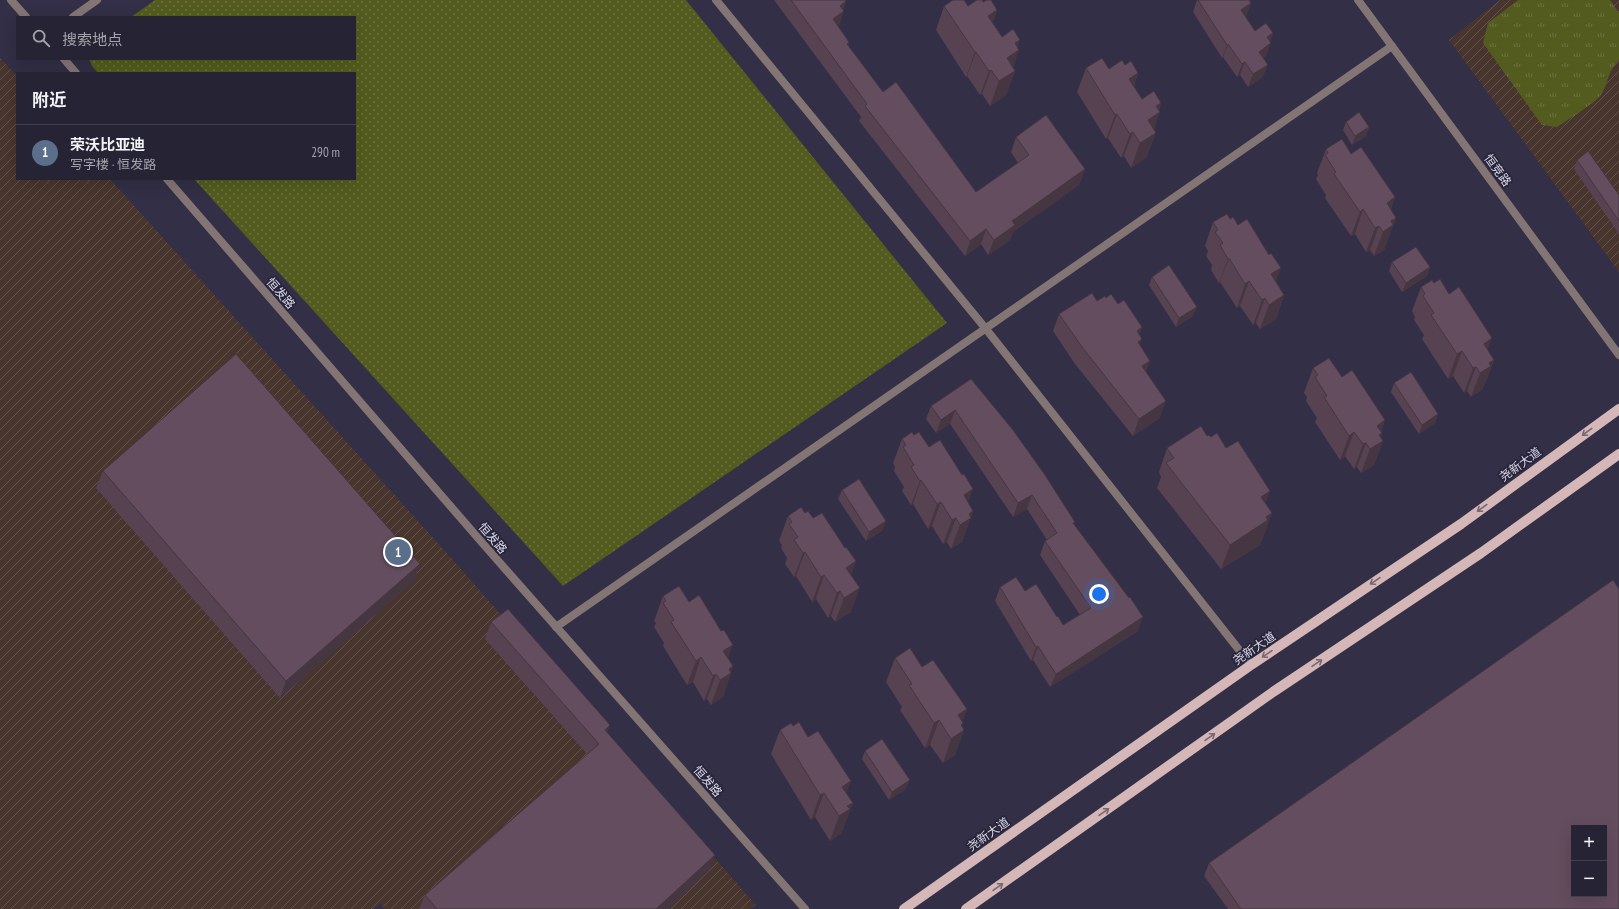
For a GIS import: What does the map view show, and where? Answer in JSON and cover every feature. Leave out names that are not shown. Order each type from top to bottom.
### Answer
[{"type":"main road","name":"尧新大道","points":[[904,909],[1251,664],[1460,524],[1619,409]]},
{"type":"main road","points":[[966,909],[1273,692],[1481,553],[1619,454]]},
{"type":"street","points":[[11,0],[25,16]]},
{"type":"street","points":[[74,16],[97,0]]},
{"type":"street","points":[[716,0],[986,329],[1251,664]]},
{"type":"street","name":"恒竞路","points":[[1358,0],[1619,355]]},
{"type":"street","points":[[556,627],[1392,46]]},
{"type":"street","points":[[65,60],[75,72]]},
{"type":"street","name":"恒发路","points":[[168,180],[556,627],[805,909]]},
{"type":"shaded area","points":[[1500,0],[1619,0],[1619,272],[1449,40]]},
{"type":"shaded area","points":[[0,58],[16,75],[16,180],[111,180],[453,560],[756,905],[750,909],[385,909],[380,904],[373,909],[0,909]]},
{"type":"green space","points":[[155,0],[686,0],[947,323],[563,586],[195,180],[356,180],[356,72],[97,72],[89,60],[356,60],[356,16],[132,16]]},
{"type":"green space","points":[[1518,0],[1610,0],[1619,13],[1619,60],[1612,69],[1603,92],[1592,103],[1557,127],[1542,125],[1483,43],[1488,23]]},
{"type":"building","points":[[791,0],[846,1],[840,6],[844,11],[833,19],[849,42],[847,44],[883,92],[896,82],[976,192],[1029,155],[1016,137],[1046,115],[1085,169],[1012,221],[1015,225],[994,240],[986,229],[970,241],[865,106],[867,104]]},
{"type":"building","points":[[953,0],[964,0],[968,6],[977,0],[982,0],[983,2],[991,0],[997,10],[988,16],[1002,37],[1013,29],[1020,40],[1015,43],[1019,50],[1007,58],[1015,71],[999,81],[991,70],[989,71],[944,6]]},
{"type":"building","points":[[1198,0],[1249,0],[1251,3],[1241,10],[1255,31],[1266,23],[1273,33],[1267,37],[1271,43],[1259,52],[1268,65],[1253,74],[1245,62],[1242,64],[1228,44],[1227,45]]},
{"type":"building","points":[[1102,58],[1109,69],[1122,60],[1125,65],[1131,61],[1138,73],[1129,79],[1142,99],[1154,91],[1161,103],[1156,106],[1160,112],[1148,120],[1156,133],[1140,143],[1133,132],[1130,134],[1117,114],[1115,115],[1086,68]]},
{"type":"building","points":[[1359,112],[1369,127],[1355,136],[1346,122]]},
{"type":"building","points":[[1342,139],[1351,154],[1361,147],[1395,197],[1387,203],[1396,218],[1391,221],[1393,225],[1383,232],[1379,226],[1375,228],[1363,209],[1360,212],[1334,174],[1336,172],[1325,155],[1328,153],[1326,149]]},
{"type":"building","points":[[1588,151],[1619,195],[1619,221],[1577,160]]},
{"type":"building","points":[[1227,214],[1230,219],[1233,217],[1238,225],[1247,219],[1269,255],[1271,253],[1281,268],[1271,274],[1284,295],[1269,305],[1265,298],[1262,300],[1249,281],[1245,284],[1220,245],[1223,243],[1215,232],[1218,230],[1213,222]]},
{"type":"building","points":[[1416,247],[1430,267],[1406,283],[1392,262]]},
{"type":"building","points":[[1169,265],[1197,307],[1179,318],[1152,277]]},
{"type":"building","points":[[1440,279],[1449,294],[1459,287],[1492,338],[1484,344],[1494,360],[1489,363],[1491,366],[1480,373],[1476,367],[1473,368],[1462,351],[1457,354],[1431,315],[1434,313],[1423,296],[1425,294],[1421,287],[1432,280],[1434,283]]},
{"type":"building","points":[[1092,293],[1097,301],[1105,296],[1106,298],[1111,294],[1118,304],[1124,300],[1142,327],[1137,331],[1142,339],[1138,342],[1150,361],[1142,366],[1166,401],[1139,419],[1082,347],[1059,314]]},
{"type":"building","points":[[236,354],[420,564],[286,681],[103,471]]},
{"type":"building","points":[[1329,358],[1342,377],[1352,370],[1385,420],[1377,426],[1382,433],[1379,435],[1383,441],[1370,449],[1366,443],[1363,444],[1354,432],[1349,436],[1324,397],[1327,396],[1315,377],[1318,375],[1313,368]]},
{"type":"building","points":[[1411,372],[1438,414],[1422,425],[1394,383]]},
{"type":"building","points":[[971,379],[1013,430],[1045,475],[1075,522],[1073,523],[1129,598],[1130,597],[1143,617],[1056,674],[1038,646],[1036,647],[1000,587],[1016,577],[1025,591],[1036,584],[1063,625],[1091,608],[1045,541],[1057,533],[1032,495],[1018,503],[955,410],[941,420],[931,406]]},
{"type":"building","points":[[1201,426],[1207,436],[1209,435],[1211,437],[1217,433],[1226,448],[1238,441],[1270,491],[1261,497],[1272,513],[1266,517],[1268,520],[1230,545],[1166,463],[1174,458],[1167,448]]},
{"type":"building","points":[[912,432],[914,435],[919,432],[929,447],[940,440],[962,475],[964,474],[973,489],[964,495],[973,511],[969,514],[971,518],[960,525],[956,518],[952,520],[941,502],[937,504],[911,467],[914,465],[903,447],[906,445],[902,439]]},
{"type":"building","points":[[859,479],[886,521],[869,532],[842,490]]},
{"type":"building","points":[[801,507],[805,513],[808,511],[813,518],[822,513],[845,548],[846,547],[856,561],[846,568],[860,588],[844,598],[840,591],[837,593],[824,575],[821,577],[805,552],[803,553],[794,540],[798,537],[789,524],[792,522],[788,516]]},
{"type":"building","points":[[1613,580],[1619,589],[1619,909],[1241,909],[1209,863]]},
{"type":"building","points":[[679,586],[689,602],[699,595],[721,631],[724,630],[733,645],[723,651],[733,666],[729,669],[731,673],[720,680],[716,674],[713,676],[701,657],[696,661],[671,622],[674,620],[663,603],[666,601],[663,596]]},
{"type":"building","points":[[508,609],[610,725],[605,730],[715,855],[656,909],[437,909],[425,895],[599,744],[491,622]]},
{"type":"building","points":[[910,648],[922,667],[933,660],[967,709],[958,715],[963,723],[961,725],[964,730],[951,739],[939,720],[934,723],[909,685],[912,684],[895,658]]},
{"type":"building","points":[[799,722],[808,737],[818,731],[851,781],[842,787],[853,803],[847,806],[850,809],[839,816],[824,793],[820,795],[780,730],[791,723],[793,726]]},
{"type":"building","points":[[882,739],[910,780],[892,792],[865,751]]},
{"type":"place","name":"荣沃比亚迪","points":[[398,552]]}]
